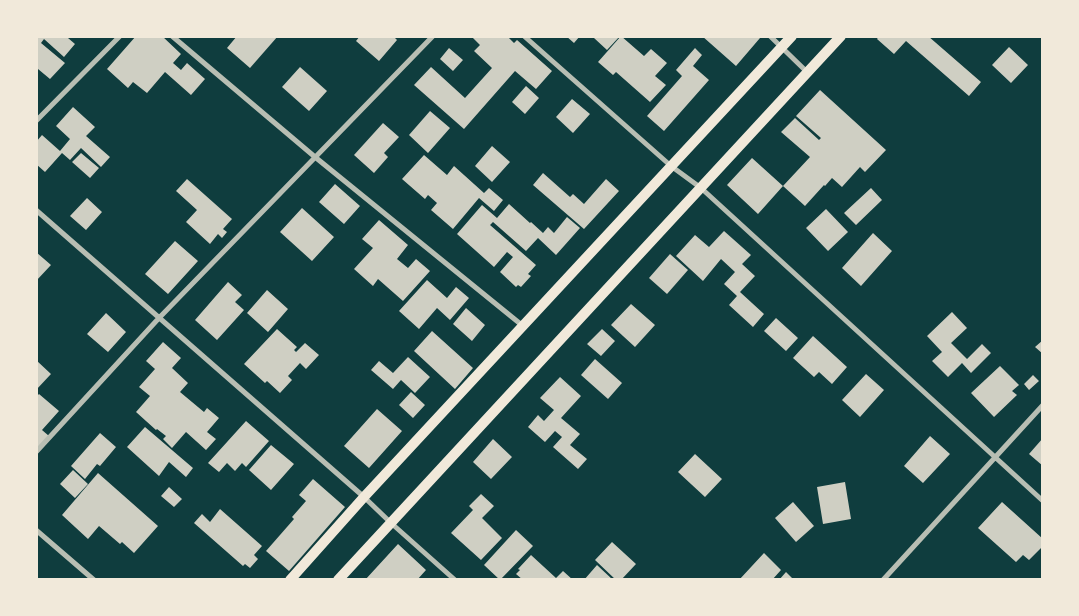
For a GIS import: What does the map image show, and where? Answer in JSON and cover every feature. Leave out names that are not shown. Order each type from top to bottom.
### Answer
[{"type":"main road","points":[[290,580],[364,496],[792,36]]},
{"type":"main road","points":[[338,580],[841,36]]},
{"type":"street","points":[[36,122],[120,36]]},
{"type":"street","points":[[172,36],[315,157],[523,326]]},
{"type":"street","points":[[36,452],[159,318],[433,36]]},
{"type":"street","points":[[524,36],[671,166],[700,188],[1043,501]]},
{"type":"street","points":[[770,36],[807,72]]},
{"type":"street","points":[[36,210],[364,496],[391,523],[455,580]]},
{"type":"street","points":[[883,580],[1043,405]]},
{"type":"street","points":[[36,530],[94,580]]},
{"type":"building","points":[[36,36],[70,36],[68,38],[75,44],[64,57],[44,39],[41,43],[65,63],[50,79],[38,69],[36,71]]},
{"type":"building","points":[[136,36],[162,36],[181,54],[173,63],[181,70],[187,63],[205,79],[191,95],[165,72],[147,93],[133,82],[128,88],[107,69]]},
{"type":"building","points":[[237,36],[278,36],[250,68],[227,48]]},
{"type":"building","points":[[360,36],[393,36],[397,40],[379,61],[356,41]]},
{"type":"building","points":[[471,36],[507,36],[514,43],[517,40],[552,71],[536,89],[515,71],[464,129],[414,85],[431,67],[465,98],[492,68],[474,51],[480,45]]},
{"type":"building","points":[[566,36],[580,36],[574,43]]},
{"type":"building","points":[[596,36],[620,36],[607,50],[594,38]]},
{"type":"building","points":[[621,36],[644,56],[651,49],[667,63],[655,76],[666,85],[650,102],[616,72],[613,75],[598,62]]},
{"type":"building","points":[[702,36],[758,36],[760,38],[736,66]]},
{"type":"building","points":[[879,36],[928,36],[981,82],[969,96],[906,41],[894,54],[877,39]]},
{"type":"building","points":[[1009,47],[1028,65],[1011,83],[992,65]]},
{"type":"building","points":[[449,48],[463,60],[453,71],[440,59]]},
{"type":"building","points":[[695,48],[702,55],[693,66],[709,80],[664,131],[647,116],[682,76],[676,70]]},
{"type":"building","points":[[300,67],[327,91],[309,111],[282,87]]},
{"type":"building","points":[[526,86],[539,98],[525,114],[512,102]]},
{"type":"building","points":[[820,90],[886,150],[865,172],[860,167],[842,187],[832,178],[805,206],[783,186],[810,157],[781,132],[795,118],[819,140],[821,138],[796,116]]},
{"type":"building","points":[[572,99],[590,114],[573,133],[556,117]]},
{"type":"building","points":[[73,107],[95,127],[86,136],[110,157],[101,167],[81,148],[70,160],[62,153],[45,172],[36,164],[36,142],[42,135],[60,151],[70,139],[56,126]]},
{"type":"building","points":[[430,111],[450,128],[428,153],[409,135]]},
{"type":"building","points":[[383,123],[399,137],[384,153],[388,157],[374,173],[354,155]]},
{"type":"building","points":[[492,146],[510,162],[492,182],[475,166]]},
{"type":"building","points":[[81,153],[99,168],[90,178],[72,162]]},
{"type":"building","points":[[424,155],[447,175],[454,166],[484,193],[489,188],[503,200],[494,211],[479,198],[453,229],[431,210],[437,203],[428,195],[425,199],[402,179]]},
{"type":"building","points":[[752,158],[783,186],[758,214],[727,185]]},
{"type":"building","points":[[543,173],[570,197],[573,194],[584,204],[606,179],[619,191],[584,229],[533,185]]},
{"type":"building","points":[[187,179],[232,219],[223,229],[227,232],[222,238],[218,234],[210,244],[186,222],[197,210],[176,191]]},
{"type":"building","points":[[335,184],[360,206],[344,224],[319,202]]},
{"type":"building","points":[[871,188],[882,200],[856,225],[844,213]]},
{"type":"building","points":[[87,198],[102,212],[86,230],[70,216]]},
{"type":"building","points":[[509,204],[543,233],[548,227],[554,233],[567,217],[580,228],[556,255],[538,238],[526,251],[493,222],[490,225],[536,265],[528,274],[531,276],[521,287],[518,285],[516,287],[500,272],[513,257],[507,252],[494,267],[457,234],[482,205],[497,218]]},
{"type":"building","points":[[302,208],[334,237],[312,261],[280,232]]},
{"type":"building","points":[[826,209],[848,232],[828,251],[806,228]]},
{"type":"building","points":[[379,220],[408,245],[397,259],[408,268],[416,259],[430,271],[403,301],[378,279],[373,286],[354,269],[373,248],[362,239]]},
{"type":"building","points":[[724,231],[751,255],[742,264],[755,276],[740,292],[764,314],[753,327],[729,305],[737,296],[724,284],[735,272],[721,259],[703,281],[676,256],[695,235],[709,247]]},
{"type":"building","points":[[873,233],[892,251],[861,286],[842,268]]},
{"type":"building","points":[[175,241],[198,261],[168,294],[145,274]]},
{"type":"building","points":[[36,252],[51,265],[36,281]]},
{"type":"building","points":[[670,254],[688,270],[667,294],[649,278]]},
{"type":"building","points":[[427,280],[447,298],[456,287],[469,298],[450,320],[437,308],[419,329],[399,311]]},
{"type":"building","points":[[228,282],[242,295],[235,302],[244,310],[217,340],[195,320]]},
{"type":"building","points":[[267,290],[288,309],[268,332],[247,313]]},
{"type":"building","points":[[631,304],[655,325],[635,347],[611,325]]},
{"type":"building","points":[[466,308],[485,325],[472,341],[453,324]]},
{"type":"building","points":[[952,312],[967,328],[951,343],[967,359],[982,344],[991,353],[971,373],[962,363],[948,377],[932,361],[942,352],[927,336]]},
{"type":"building","points":[[106,313],[126,332],[108,352],[87,334]]},
{"type":"building","points":[[776,318],[798,338],[786,351],[764,331]]},
{"type":"building","points":[[277,329],[297,347],[294,350],[296,352],[305,343],[319,355],[306,369],[300,363],[288,376],[292,380],[280,393],[267,381],[265,383],[244,364]]},
{"type":"building","points":[[602,329],[615,341],[601,356],[587,344]]},
{"type":"building","points":[[432,331],[473,368],[455,389],[414,351]]},
{"type":"building","points":[[813,336],[847,367],[832,384],[819,372],[814,377],[793,358]]},
{"type":"building","points":[[1043,340],[1043,354],[1035,347]]},
{"type":"building","points":[[163,342],[181,358],[172,368],[188,383],[180,392],[204,412],[207,408],[219,418],[207,432],[216,439],[206,450],[186,432],[172,448],[163,439],[166,436],[156,430],[136,412],[150,396],[139,387],[155,369],[146,361]]},
{"type":"building","points":[[408,357],[430,377],[415,393],[401,380],[393,389],[371,370],[379,361],[393,373]]},
{"type":"building","points":[[595,359],[622,383],[608,399],[581,375]]},
{"type":"building","points":[[36,360],[51,374],[36,390]]},
{"type":"building","points":[[1000,366],[1019,385],[1012,391],[1017,395],[994,417],[971,393]]},
{"type":"building","points":[[866,374],[884,390],[860,417],[842,400]]},
{"type":"building","points":[[1033,375],[1039,381],[1029,390],[1024,384]]},
{"type":"building","points":[[560,377],[581,396],[561,418],[580,434],[570,445],[587,459],[578,469],[553,447],[562,437],[555,431],[545,442],[528,427],[538,415],[544,421],[554,410],[540,398]]},
{"type":"building","points":[[411,392],[425,405],[413,418],[399,405]]},
{"type":"building","points":[[39,394],[59,411],[42,430],[49,436],[36,449],[36,397]]},
{"type":"building","points":[[377,409],[402,431],[369,468],[344,446]]},
{"type":"building","points":[[246,421],[269,441],[246,467],[242,463],[235,471],[227,463],[219,472],[208,463]]},
{"type":"building","points":[[145,427],[193,468],[186,477],[169,462],[159,476],[127,447]]},
{"type":"building","points":[[100,433],[116,447],[100,466],[97,464],[85,479],[71,466]]},
{"type":"building","points":[[930,436],[950,454],[923,483],[904,466]]},
{"type":"building","points":[[1043,438],[1043,466],[1029,454]]},
{"type":"building","points":[[493,439],[512,457],[491,479],[473,462]]},
{"type":"building","points":[[271,445],[294,464],[271,490],[249,470]]},
{"type":"building","points":[[695,454],[722,479],[705,497],[678,472]]},
{"type":"building","points":[[73,470],[88,484],[75,498],[60,484]]},
{"type":"building","points":[[98,473],[158,526],[134,553],[99,526],[88,539],[62,515]]},
{"type":"building","points":[[313,479],[345,507],[289,571],[266,551],[294,519],[292,517],[306,501],[299,495]]},
{"type":"building","points":[[845,482],[851,519],[823,524],[817,487]]},
{"type":"building","points":[[169,487],[182,499],[174,507],[161,496]]},
{"type":"building","points":[[481,494],[494,506],[482,518],[502,538],[481,560],[451,533],[473,510],[469,506]]},
{"type":"building","points":[[793,502],[814,526],[796,542],[775,518]]},
{"type":"building","points":[[1002,502],[1043,539],[1043,546],[1029,560],[1023,555],[1016,562],[978,528]]},
{"type":"building","points":[[220,509],[262,546],[254,555],[258,559],[250,568],[245,564],[243,566],[194,523],[202,514],[210,522]]},
{"type":"building","points":[[516,530],[533,546],[500,580],[484,565]]},
{"type":"building","points":[[612,542],[636,564],[621,580],[616,580],[595,560]]},
{"type":"building","points":[[398,544],[426,570],[417,580],[365,580]]},
{"type":"building","points":[[764,553],[781,570],[772,580],[739,580]]},
{"type":"building","points":[[531,555],[556,578],[563,571],[573,580],[523,580],[516,574],[520,570],[518,569]]},
{"type":"building","points":[[597,565],[613,580],[584,580]]},
{"type":"building","points":[[786,572],[794,580],[779,580]]}]
